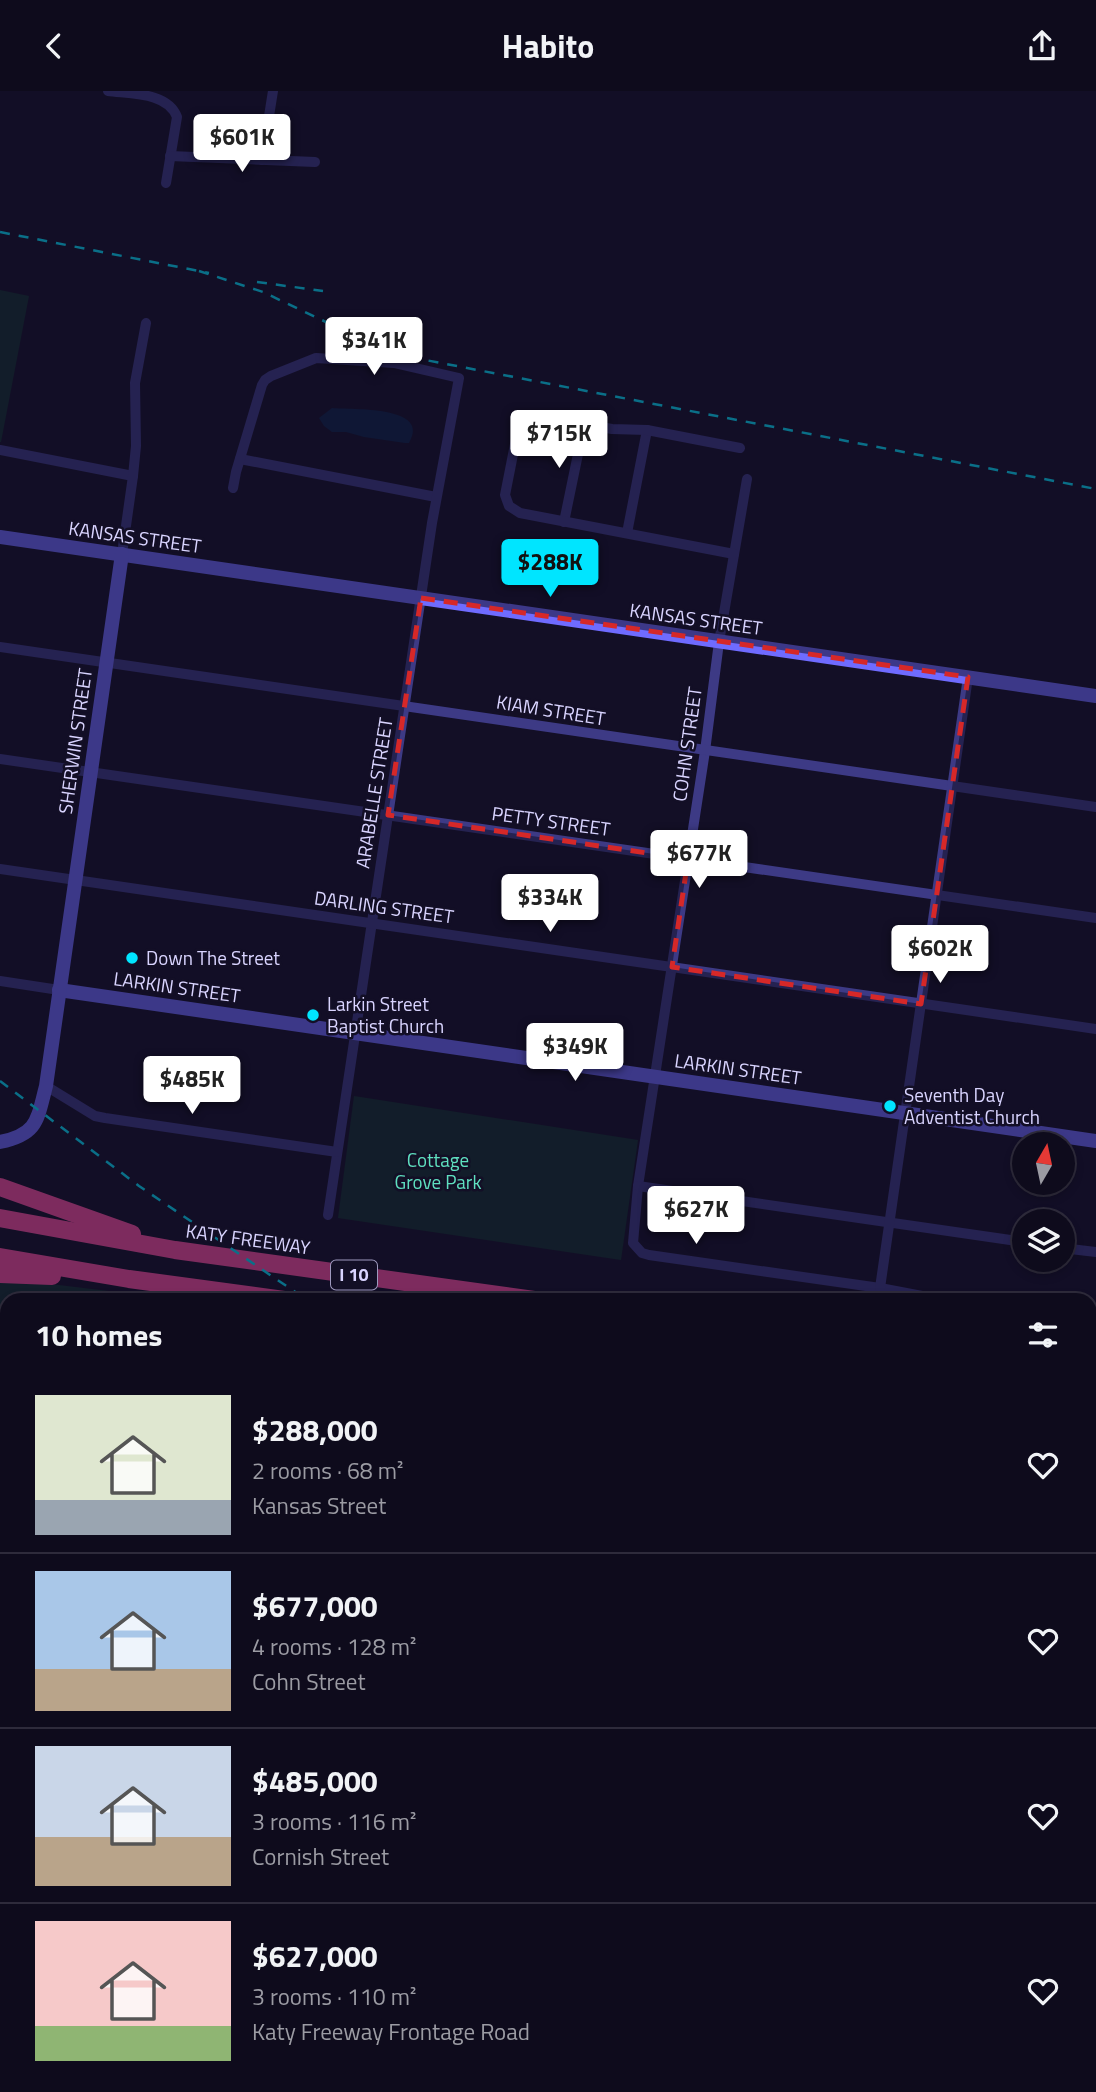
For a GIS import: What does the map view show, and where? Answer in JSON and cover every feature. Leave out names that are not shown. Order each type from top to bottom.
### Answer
[{"type":"highway","points":[[0,1187],[175,1250]]},
{"type":"highway","name":"KATY FREEWAY","points":[[0,1219],[175,1250],[484,1293]]},
{"type":"highway","points":[[0,1257],[232,1293]]},
{"type":"highway","points":[[0,1274],[129,1279]]},
{"type":"street","points":[[108,91],[163,100],[172,107],[177,117],[166,183]]},
{"type":"street","points":[[262,159],[273,91]]},
{"type":"street","points":[[170,156],[315,162]]},
{"type":"street","name":"SHERWIN STREET","points":[[0,1142],[19,1137],[34,1126],[46,1086],[133,476],[136,446],[135,383],[146,323]]},
{"type":"street","name":"ARABELLE STREET","points":[[240,459],[265,380],[306,361],[330,358],[394,363],[458,378],[436,497],[328,1215]]},
{"type":"street","points":[[734,554],[520,513],[509,506],[505,495],[524,417],[535,415],[612,429],[647,430],[740,448]]},
{"type":"street","points":[[564,522],[584,425]]},
{"type":"street","points":[[627,533],[647,430]]},
{"type":"street","points":[[0,450],[133,476]]},
{"type":"street","points":[[233,488],[240,459],[436,497]]},
{"type":"street","name":"COHN STREET","points":[[747,479],[719,642],[632,1235],[635,1246],[642,1253],[649,1255],[880,1288]]},
{"type":"street","name":"KANSAS STREET","points":[[0,537],[1096,695]]},
{"type":"street","name":"KIAM STREET","points":[[0,647],[1096,807]]},
{"type":"street","points":[[906,1293],[880,1288],[968,677]]},
{"type":"street","name":"PETTY STREET","points":[[0,759],[1096,918]]},
{"type":"street","name":"DARLING STREET","points":[[0,869],[1096,1029]]},
{"type":"street","name":"LARKIN STREET","points":[[0,981],[1096,1141]]},
{"type":"street","points":[[46,1086],[95,1116],[337,1152]]},
{"type":"street","points":[[638,1186],[1012,1240]]},
{"type":"street","points":[[1075,1250],[1096,1252]]},
{"type":"highlighted area","points":[[421,598],[968,677],[921,1004],[672,967],[688,859],[388,815]]},
{"type":"green space","points":[[0,290],[29,296],[1,442],[0,442]]},
{"type":"green space","name":"Cottage Grove Park","points":[[354,1096],[638,1140],[621,1260],[338,1218]]},
{"type":"green space","points":[[0,1278],[125,1293],[0,1293]]},
{"type":"water","points":[[332,408],[371,410],[400,416],[409,422],[413,431],[409,443],[332,432],[319,418]]},
{"type":"railway","points":[[0,232],[209,273]]},
{"type":"railway","points":[[199,271],[263,292],[349,333],[415,358],[1096,489]]},
{"type":"railway","points":[[257,282],[323,291]]},
{"type":"railway","points":[[0,1081],[139,1186],[297,1293]]},
{"type":"place","name":"Down The Street","points":[[132,958]]},
{"type":"place","name":"Larkin Street Baptist Church","points":[[313,1015]]},
{"type":"place","name":"Seventh Day Adventist Church","points":[[890,1106]]}]
